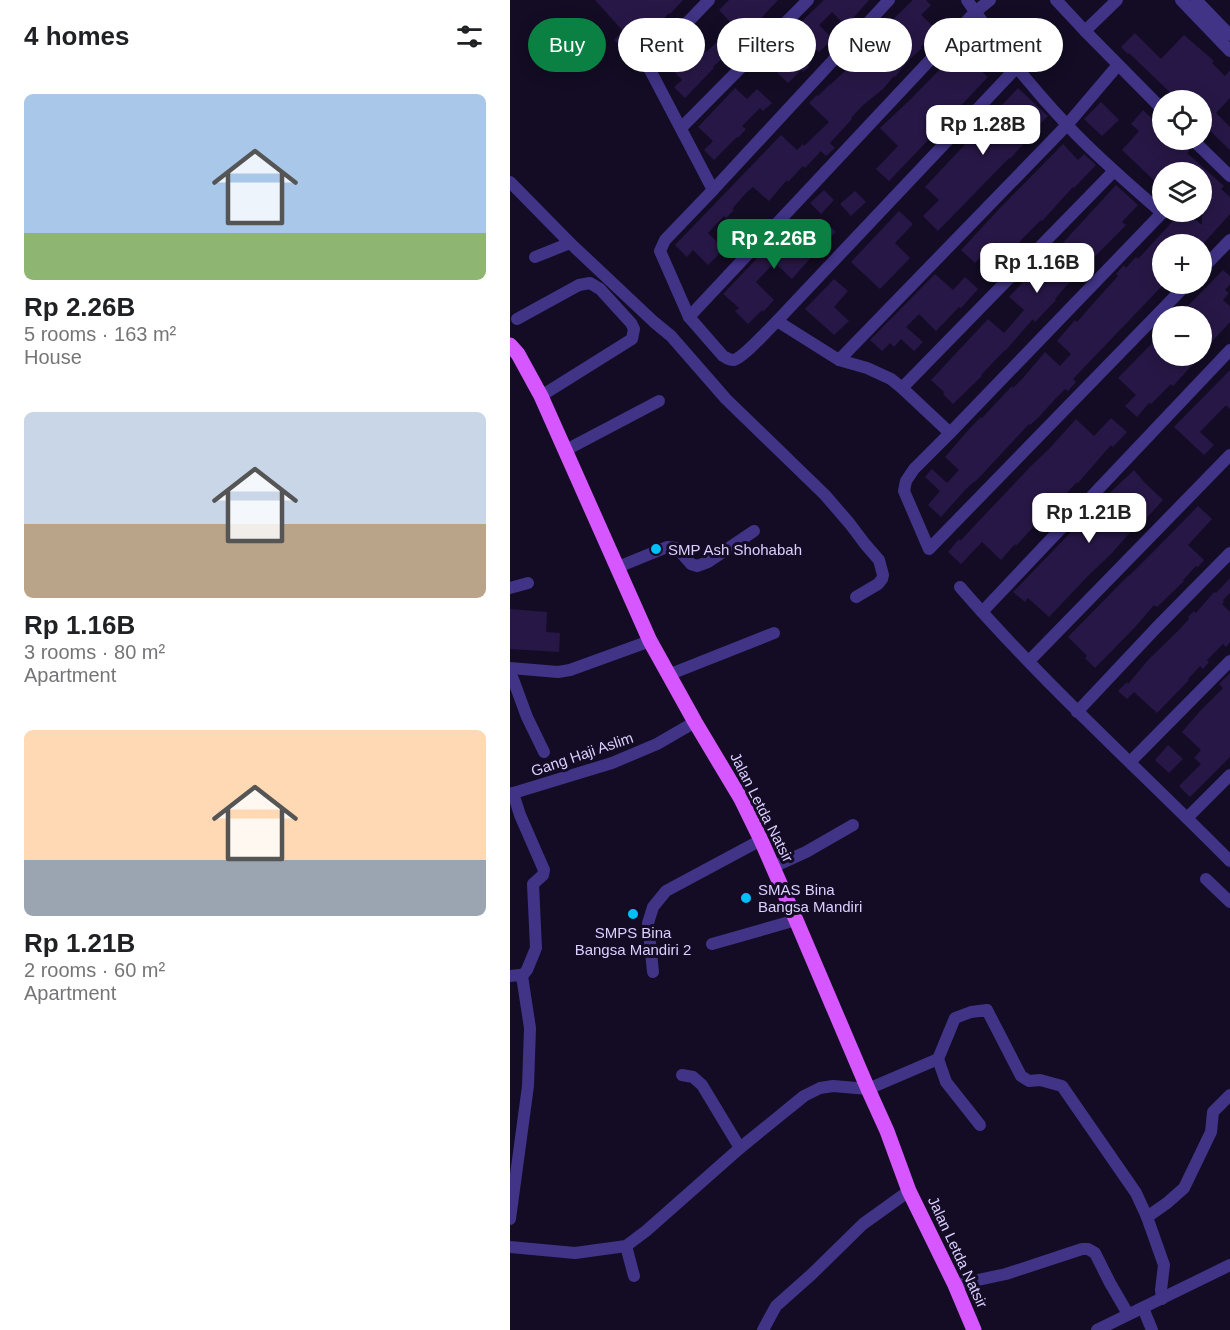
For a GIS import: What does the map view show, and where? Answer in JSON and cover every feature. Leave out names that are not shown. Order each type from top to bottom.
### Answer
[{"type":"main road","name":"Jalan Letda Natsir","points":[[510,345],[518,354],[541,396],[650,641],[741,799],[761,840],[888,1131],[909,1191],[955,1285],[974,1330]]},
{"type":"street","points":[[709,0],[658,53],[649,68],[713,190]]},
{"type":"street","points":[[681,128],[808,0]]},
{"type":"street","points":[[889,0],[673,231],[665,240],[660,251],[689,316],[729,360],[741,356],[777,321],[1012,72]]},
{"type":"street","points":[[967,0],[980,18]]},
{"type":"street","points":[[689,316],[975,12],[990,0]]},
{"type":"street","points":[[1056,0],[1152,99]]},
{"type":"street","points":[[1085,31],[1117,0]]},
{"type":"street","points":[[1181,0],[1230,51]]},
{"type":"street","points":[[1196,0],[1230,35]]},
{"type":"street","points":[[839,360],[1067,125],[1118,65]]},
{"type":"street","points":[[1021,72],[1067,125],[1114,171],[1152,203]]},
{"type":"street","points":[[1203,150],[1230,176]]},
{"type":"street","points":[[902,388],[1114,171]]},
{"type":"street","points":[[510,182],[570,243],[670,336],[726,399],[825,495],[850,524],[879,560],[883,575],[878,584],[856,597]]},
{"type":"street","points":[[1153,222],[914,469],[906,481],[904,491],[929,549],[1177,294]]},
{"type":"street","points":[[1212,259],[1230,240]]},
{"type":"street","points":[[535,257],[570,243]]},
{"type":"street","points":[[517,319],[579,285],[590,283],[600,289],[634,329],[632,339],[541,396]]},
{"type":"street","points":[[777,321],[839,360],[867,368],[891,379],[950,433]]},
{"type":"street","points":[[981,612],[1230,350]]},
{"type":"street","points":[[566,450],[658,401]]},
{"type":"street","points":[[1029,661],[1230,455]]},
{"type":"street","points":[[618,567],[667,547],[677,548],[691,564],[697,566],[708,562],[754,531]]},
{"type":"street","points":[[1077,712],[1230,553]]},
{"type":"street","points":[[510,588],[528,583]]},
{"type":"street","points":[[960,587],[1077,712],[1230,861]]},
{"type":"street","points":[[668,675],[774,633]]},
{"type":"street","points":[[544,752],[527,717],[510,670],[558,672],[570,670],[650,641]]},
{"type":"street","points":[[1130,762],[1230,661]]},
{"type":"street","name":"Gang Haji Aslim","points":[[512,794],[612,763],[657,744],[695,722]]},
{"type":"street","points":[[1187,818],[1230,775]]},
{"type":"street","points":[[510,1219],[514,1156],[528,1086],[530,1028],[516,976],[527,970],[537,948],[534,884],[543,875],[544,870],[512,794]]},
{"type":"street","points":[[773,867],[806,852],[852,825]]},
{"type":"street","points":[[653,972],[648,923],[652,907],[666,891],[761,840]]},
{"type":"street","points":[[1206,879],[1230,902]]},
{"type":"street","points":[[712,944],[796,920]]},
{"type":"street","points":[[980,1125],[946,1082],[938,1059],[955,1017],[987,1010],[1021,1077],[1029,1081],[1040,1080],[1062,1086],[1136,1192],[1164,1265],[1162,1299]]},
{"type":"street","points":[[510,1247],[574,1253],[626,1246],[804,1096],[820,1088],[833,1086],[868,1089],[938,1059]]},
{"type":"street","points":[[682,1075],[693,1077],[702,1085],[740,1148]]},
{"type":"street","points":[[1147,1216],[1184,1188],[1211,1132],[1213,1112],[1230,1095]]},
{"type":"street","points":[[764,1330],[776,1306],[863,1224],[909,1191]]},
{"type":"street","points":[[626,1246],[634,1276]]},
{"type":"street","points":[[955,1285],[1006,1274],[1082,1248],[1088,1249],[1095,1253],[1128,1314]]},
{"type":"street","points":[[1097,1330],[1230,1265]]},
{"type":"street","points":[[1143,1308],[1152,1330]]},
{"type":"building","points":[[595,0],[683,0],[664,18],[618,18],[618,25]]},
{"type":"building","points":[[729,0],[778,0],[763,18],[726,18],[719,10]]},
{"type":"building","points":[[824,0],[869,0],[853,18],[838,18],[832,12],[819,25],[828,34],[828,44],[819,52],[816,49],[816,18],[805,18]]},
{"type":"building","points":[[913,0],[926,0],[931,5],[921,15],[924,18],[924,44],[912,57],[912,18],[894,18]]},
{"type":"building","points":[[1135,33],[1161,59],[1184,35],[1214,61],[1212,63],[1225,76],[1230,70],[1230,98],[1216,113],[1230,127],[1230,150],[1212,133],[1212,90],[1168,90],[1121,47]]},
{"type":"building","points":[[717,42],[717,63],[685,98],[674,87],[682,80],[674,72],[705,72],[706,52]]},
{"type":"building","points":[[777,72],[799,72],[788,83]]},
{"type":"building","points":[[844,72],[899,72],[851,118],[830,143],[835,148],[826,156],[821,151],[805,168],[803,166],[788,182],[787,180],[769,201],[753,187],[746,193],[732,209],[734,210],[726,218],[724,216],[708,233],[724,249],[708,265],[693,250],[687,257],[675,245],[781,135],[797,150],[829,122],[809,103]]},
{"type":"building","points":[[937,72],[982,72],[988,77],[889,181],[876,169],[898,146],[880,128]]},
{"type":"building","points":[[735,88],[747,99],[757,89],[772,103],[763,111],[760,108],[742,126],[746,129],[714,160],[704,150],[713,141],[698,127]]},
{"type":"building","points":[[1018,88],[1048,116],[1022,142],[1024,143],[1010,159],[938,231],[923,216],[939,200],[925,187]]},
{"type":"building","points":[[1101,102],[1119,120],[1102,136],[1084,119]]},
{"type":"building","points":[[1143,110],[1152,119],[1152,150],[1188,150],[1187,153],[1197,162],[1152,162],[1152,178],[1122,150],[1139,131],[1131,124]]},
{"type":"building","points":[[1063,144],[1078,160],[1084,154],[1096,165],[1009,254],[995,242],[975,263],[961,250]]},
{"type":"building","points":[[1212,175],[1224,186],[1221,189],[1230,197],[1230,214],[1212,234],[1161,234],[1172,222],[1199,222],[1202,225],[1202,222],[1212,222]]},
{"type":"building","points":[[1116,185],[1138,205],[1122,222],[1126,225],[1066,286],[1035,322],[1033,319],[982,376],[953,404],[931,380],[988,319],[1004,333],[1024,310],[1009,297]]},
{"type":"building","points":[[824,190],[834,200],[821,214],[810,203]]},
{"type":"building","points":[[855,191],[866,202],[851,216],[840,204]]},
{"type":"building","points":[[899,211],[913,224],[895,243],[910,258],[880,289],[851,262]]},
{"type":"building","points":[[822,219],[836,232],[792,279],[773,264],[756,282],[774,300],[748,324],[735,311],[739,308],[723,294],[782,232],[799,249],[811,236],[808,233]]},
{"type":"building","points":[[1152,244],[1152,294],[1154,294],[1073,379],[1076,382],[1068,391],[1065,389],[1039,417],[1029,424],[941,517],[928,505],[940,491],[925,477],[932,469],[947,483],[959,470],[945,457],[971,427],[1023,378],[1045,352],[1060,366],[1071,354],[1057,341],[1118,276],[1116,274],[1124,265],[1126,268],[1136,257],[1138,259]]},
{"type":"building","points":[[1223,270],[1230,276],[1230,284],[1225,290],[1229,293],[1223,300],[1230,306],[1230,322],[1212,342],[1212,306],[1188,306],[1200,294],[1212,294],[1212,281]]},
{"type":"building","points":[[935,274],[953,290],[965,277],[978,289],[936,331],[919,314],[906,327],[923,342],[914,351],[901,339],[894,347],[890,343],[882,351],[870,340]]},
{"type":"building","points":[[834,279],[848,291],[834,307],[849,321],[834,335],[805,309]]},
{"type":"building","points":[[1152,343],[1152,366],[1191,366],[1173,386],[1171,384],[1151,404],[1149,403],[1137,417],[1125,406],[1136,395],[1118,378]]},
{"type":"building","points":[[1230,370],[1230,409],[1226,405],[1200,432],[1214,445],[1204,455],[1174,427]]},
{"type":"building","points":[[1111,418],[1127,432],[1113,447],[1111,445],[1078,483],[1065,495],[1063,494],[1001,560],[982,542],[961,564],[948,552],[1076,419],[1094,436]]},
{"type":"building","points":[[1134,470],[1163,500],[1049,617],[1028,598],[1025,602],[1013,592],[1099,503]]},
{"type":"building","points":[[1198,506],[1212,519],[1188,545],[1204,560],[1157,607],[1154,605],[1095,668],[1085,658],[1087,656],[1068,637]]},
{"type":"building","points":[[1230,578],[1230,593],[1222,604],[1230,612],[1230,642],[1226,647],[1223,644],[1207,660],[1209,662],[1203,669],[1200,666],[1157,713],[1134,692],[1127,699],[1118,691],[1127,682],[1128,684],[1189,619],[1188,617],[1194,611],[1196,613]]},
{"type":"building","points":[[510,609],[547,612],[546,632],[560,633],[559,652],[510,649]]},
{"type":"building","points":[[1230,673],[1230,757],[1190,797],[1179,786],[1201,764],[1194,758],[1201,750],[1182,732],[1223,688],[1219,684]]},
{"type":"building","points":[[1168,745],[1183,759],[1169,773],[1155,760]]},
{"type":"place","name":"SMP Ash Shohabah","points":[[656,549]]},
{"type":"place","name":"SMAS Bina Bangsa Mandiri","points":[[746,898]]},
{"type":"place","name":"SMPS Bina Bangsa Mandiri 2","points":[[633,914]]}]
